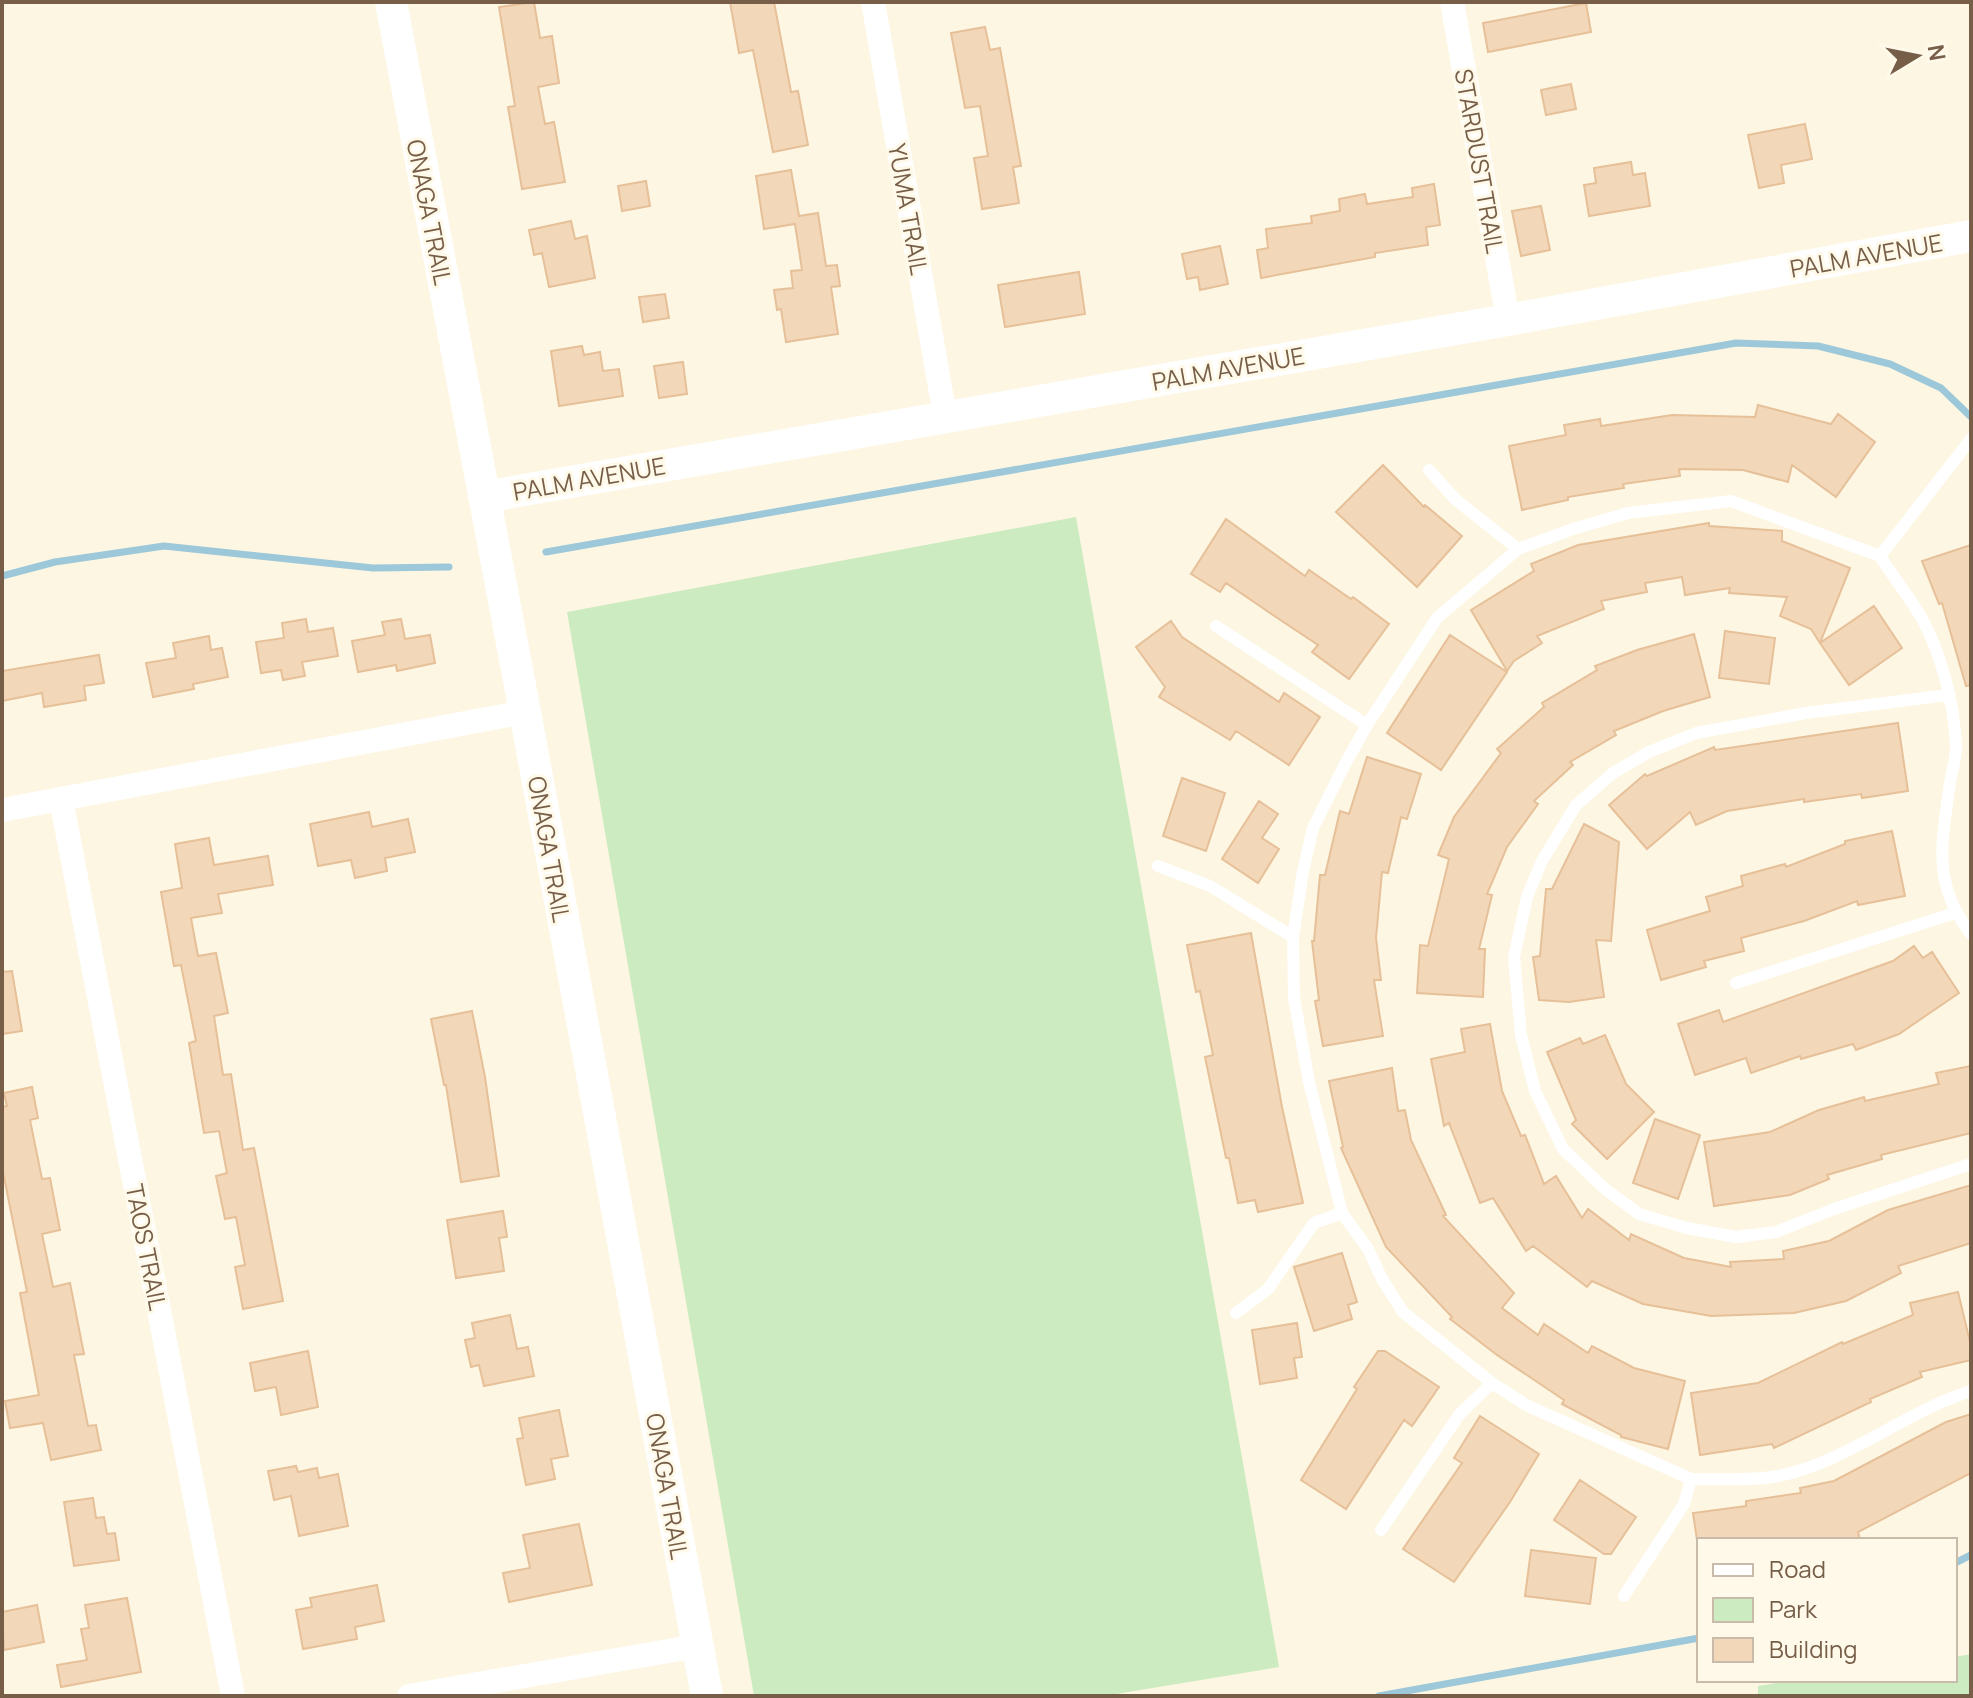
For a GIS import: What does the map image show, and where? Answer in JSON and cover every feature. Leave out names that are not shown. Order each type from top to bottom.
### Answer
[{"type":"street","name":"ONAGA TRAIL","points":[[391,2],[707,1696]]},
{"type":"street","name":"YUMA TRAIL","points":[[873,2],[945,416]]},
{"type":"street","name":"STARDUST TRAIL","points":[[1452,2],[1508,320]]},
{"type":"street","name":"PALM AVENUE","points":[[484,497],[1508,320],[1971,236]]},
{"type":"street","points":[[2,810],[525,712]]},
{"type":"street","name":"TAOS TRAIL","points":[[61,799],[233,1696]]},
{"type":"street","points":[[409,1696],[697,1646]]},
{"type":"lane","points":[[1880,556],[1971,439]]},
{"type":"lane","points":[[1429,470],[1455,499],[1518,549]]},
{"type":"lane","points":[[1971,934],[1955,913],[1942,867],[1941,834],[1956,748],[1948,695],[1936,649],[1921,617],[1880,556],[1731,501],[1628,513],[1518,549],[1437,618],[1367,725],[1313,828],[1293,937],[1294,998],[1309,1082],[1342,1213],[1368,1249],[1403,1312],[1492,1383],[1526,1405],[1691,1479],[1778,1476],[1829,1458],[1971,1391]]},
{"type":"lane","points":[[1216,626],[1367,725]]},
{"type":"lane","points":[[1948,695],[1806,713],[1696,733],[1649,752],[1613,773],[1576,805],[1542,861],[1527,897],[1514,957],[1521,1035],[1535,1091],[1563,1149],[1604,1188],[1639,1214],[1687,1228],[1736,1237],[1776,1232],[1888,1190],[1971,1164]]},
{"type":"lane","points":[[1158,866],[1210,886],[1293,937]]},
{"type":"lane","points":[[1736,983],[1955,913]]},
{"type":"lane","points":[[1236,1313],[1268,1289],[1314,1223],[1342,1213]]},
{"type":"lane","points":[[1381,1530],[1459,1415],[1492,1383]]},
{"type":"lane","points":[[1624,1596],[1684,1504],[1691,1479]]},
{"type":"green space","points":[[1076,517],[1279,1667],[1104,1696],[754,1696],[567,612]]},
{"type":"green space","points":[[1971,1654],[1971,1696],[1758,1696],[1758,1686],[1783,1682],[1957,1682],[1957,1657]]},
{"type":"building","points":[[534,2],[540,38],[552,36],[559,83],[538,87],[545,124],[554,122],[565,182],[522,189],[508,107],[515,106],[499,7]]},
{"type":"building","points":[[730,2],[774,2],[791,92],[798,91],[808,145],[773,152],[753,50],[739,53]]},
{"type":"building","points":[[1586,3],[1591,32],[1488,52],[1483,23]]},
{"type":"building","points":[[985,27],[990,50],[1000,48],[1021,166],[1013,167],[1019,203],[982,209],[974,158],[988,156],[980,106],[965,108],[951,33]]},
{"type":"building","points":[[1571,84],[1576,109],[1546,115],[1541,90]]},
{"type":"building","points":[[1805,124],[1812,159],[1781,165],[1784,183],[1759,188],[1748,135]]},
{"type":"building","points":[[1631,162],[1633,175],[1645,173],[1650,206],[1589,216],[1584,185],[1596,183],[1594,168]]},
{"type":"building","points":[[791,170],[799,216],[818,213],[826,266],[837,265],[840,286],[831,287],[838,334],[786,342],[781,309],[777,310],[774,290],[793,288],[791,271],[802,270],[795,224],[764,229],[756,176]]},
{"type":"building","points":[[646,181],[650,206],[622,211],[618,186]]},
{"type":"building","points":[[1434,184],[1440,225],[1426,227],[1428,245],[1375,253],[1375,257],[1261,278],[1257,250],[1268,248],[1266,229],[1312,223],[1311,216],[1340,211],[1339,199],[1365,194],[1367,204],[1413,197],[1412,188]]},
{"type":"building","points":[[1541,206],[1550,250],[1521,256],[1512,211]]},
{"type":"building","points":[[571,221],[575,239],[587,236],[595,278],[549,287],[542,253],[534,255],[529,230]]},
{"type":"building","points":[[1220,246],[1228,284],[1200,290],[1198,277],[1187,279],[1182,254]]},
{"type":"building","points":[[1079,272],[1085,314],[1005,327],[998,285]]},
{"type":"building","points":[[665,294],[669,318],[643,322],[639,297]]},
{"type":"building","points":[[582,346],[584,355],[600,352],[603,371],[619,369],[623,396],[559,406],[551,351]]},
{"type":"building","points":[[683,362],[687,394],[659,398],[654,366]]},
{"type":"building","points":[[1758,405],[1831,424],[1838,414],[1875,442],[1836,497],[1792,465],[1788,482],[1743,470],[1679,469],[1680,476],[1623,484],[1624,488],[1568,497],[1568,500],[1522,510],[1509,446],[1566,435],[1564,425],[1600,419],[1601,426],[1672,415],[1755,417]]},
{"type":"building","points":[[1383,465],[1424,507],[1462,536],[1417,587],[1336,512]]},
{"type":"building","points":[[1226,519],[1305,576],[1309,570],[1389,624],[1349,679],[1312,652],[1318,645],[1226,583],[1220,592],[1191,574]]},
{"type":"building","points":[[1709,523],[1709,526],[1782,531],[1782,541],[1850,568],[1820,643],[1811,629],[1780,616],[1787,597],[1729,593],[1730,588],[1685,595],[1682,577],[1645,583],[1647,592],[1601,601],[1604,609],[1537,636],[1542,643],[1514,661],[1507,671],[1471,610],[1534,571],[1531,564],[1578,545]]},
{"type":"building","points":[[1971,545],[1971,685],[1966,686],[1942,603],[1939,604],[1922,561]]},
{"type":"building","points":[[1874,606],[1902,648],[1849,685],[1820,643]]},
{"type":"building","points":[[306,619],[308,632],[333,628],[338,656],[302,662],[305,676],[283,680],[281,670],[261,673],[256,642],[284,638],[282,623]]},
{"type":"building","points":[[401,619],[405,639],[430,635],[435,663],[397,671],[396,665],[358,672],[352,641],[385,635],[382,622]]},
{"type":"building","points":[[1171,621],[1182,637],[1279,702],[1284,693],[1320,717],[1289,765],[1236,731],[1230,740],[1159,697],[1165,687],[1136,647]]},
{"type":"building","points":[[1725,631],[1775,638],[1769,684],[1719,678]]},
{"type":"building","points":[[1694,634],[1710,697],[1663,711],[1614,731],[1616,735],[1570,762],[1573,765],[1534,801],[1538,804],[1507,847],[1487,894],[1492,895],[1479,949],[1485,949],[1483,997],[1417,993],[1420,945],[1428,946],[1449,859],[1438,855],[1454,817],[1501,753],[1497,749],[1544,707],[1542,703],[1597,670],[1595,666]]},
{"type":"building","points":[[1450,635],[1507,672],[1441,770],[1387,733]]},
{"type":"building","points":[[209,636],[211,650],[222,648],[228,677],[193,684],[194,689],[153,697],[146,663],[176,658],[173,643]]},
{"type":"building","points":[[99,655],[104,683],[84,686],[86,700],[44,707],[42,693],[2,701],[2,671]]},
{"type":"building","points":[[1898,723],[1908,791],[1862,798],[1861,794],[1804,802],[1804,799],[1727,811],[1696,825],[1690,812],[1647,849],[1609,805],[1645,774],[1647,776],[1714,747],[1715,750]]},
{"type":"building","points":[[1367,757],[1421,774],[1407,819],[1401,817],[1388,873],[1382,872],[1376,938],[1381,980],[1374,980],[1383,1036],[1323,1046],[1315,1001],[1319,1000],[1312,941],[1320,875],[1325,875],[1340,811],[1349,814]]},
{"type":"building","points":[[1182,778],[1225,793],[1206,851],[1163,836]]},
{"type":"building","points":[[1259,801],[1278,814],[1262,838],[1279,849],[1258,883],[1222,859]]},
{"type":"building","points":[[369,812],[372,827],[408,819],[415,852],[385,858],[387,871],[355,878],[351,860],[318,866],[310,824]]},
{"type":"building","points":[[1584,824],[1619,842],[1611,941],[1596,940],[1604,997],[1569,1002],[1539,1000],[1533,957],[1540,956],[1546,889],[1552,889]]},
{"type":"building","points":[[1892,831],[1905,896],[1858,905],[1857,901],[1804,921],[1741,938],[1744,951],[1704,961],[1706,967],[1661,980],[1647,930],[1710,911],[1706,897],[1743,886],[1741,876],[1785,864],[1786,867],[1845,844],[1845,841]]},
{"type":"building","points":[[209,838],[214,865],[268,856],[273,885],[218,894],[222,913],[191,918],[198,956],[216,953],[228,1013],[214,1016],[223,1075],[231,1074],[243,1150],[254,1148],[283,1301],[243,1309],[235,1267],[245,1265],[236,1217],[225,1219],[216,1176],[227,1173],[219,1131],[204,1133],[189,1043],[196,1041],[181,965],[174,966],[161,892],[182,888],[175,844]]},
{"type":"building","points":[[1251,933],[1282,1107],[1303,1203],[1258,1212],[1255,1200],[1238,1203],[1229,1158],[1226,1158],[1205,1057],[1213,1055],[1187,945]]},
{"type":"building","points":[[1914,946],[1923,958],[1932,952],[1959,993],[1899,1034],[1856,1050],[1853,1044],[1801,1059],[1800,1056],[1751,1073],[1746,1058],[1695,1075],[1678,1024],[1719,1010],[1723,1022],[1893,961]]},
{"type":"building","points":[[12,971],[22,1031],[2,1034],[2,972]]},
{"type":"building","points":[[472,1011],[499,1176],[461,1182],[446,1085],[431,1019]]},
{"type":"building","points":[[1490,1024],[1502,1091],[1521,1136],[1525,1135],[1544,1184],[1556,1176],[1582,1218],[1588,1209],[1629,1240],[1631,1234],[1684,1258],[1731,1267],[1730,1262],[1784,1259],[1783,1251],[1829,1241],[1888,1210],[1971,1185],[1971,1243],[1898,1266],[1901,1273],[1846,1301],[1794,1313],[1711,1316],[1643,1304],[1592,1281],[1587,1287],[1533,1246],[1526,1251],[1493,1198],[1480,1203],[1449,1123],[1444,1126],[1431,1059],[1465,1052],[1461,1029]]},
{"type":"building","points":[[1605,1035],[1626,1084],[1654,1112],[1607,1159],[1572,1124],[1576,1120],[1547,1052],[1580,1038],[1583,1044]]},
{"type":"building","points":[[1971,1066],[1971,1133],[1881,1155],[1882,1159],[1827,1175],[1829,1179],[1790,1195],[1714,1206],[1704,1142],[1770,1132],[1819,1110],[1864,1097],[1865,1101],[1939,1084],[1936,1073]]},
{"type":"building","points":[[1392,1068],[1398,1111],[1405,1110],[1411,1140],[1446,1215],[1443,1216],[1514,1293],[1502,1308],[1538,1335],[1544,1324],[1588,1353],[1592,1346],[1634,1368],[1685,1381],[1668,1449],[1621,1437],[1562,1404],[1564,1400],[1450,1319],[1452,1317],[1386,1247],[1341,1148],[1329,1081]]},
{"type":"building","points":[[32,1087],[38,1118],[30,1120],[42,1179],[50,1178],[60,1230],[42,1234],[53,1287],[70,1283],[84,1354],[74,1355],[88,1426],[96,1425],[101,1450],[51,1460],[43,1423],[10,1428],[5,1401],[39,1395],[20,1293],[27,1292],[2,1167],[2,1107],[7,1106],[4,1093]]},
{"type":"building","points":[[1655,1119],[1700,1135],[1678,1199],[1633,1183]]},
{"type":"building","points":[[503,1211],[507,1237],[499,1238],[504,1271],[456,1278],[447,1220]]},
{"type":"building","points":[[1342,1253],[1357,1302],[1348,1305],[1352,1319],[1314,1331],[1294,1267]]},
{"type":"building","points":[[1958,1292],[1971,1346],[1971,1360],[1920,1372],[1922,1377],[1870,1399],[1871,1402],[1774,1448],[1772,1444],[1700,1455],[1691,1393],[1758,1383],[1842,1342],[1913,1315],[1910,1303]]},
{"type":"building","points":[[510,1315],[517,1349],[528,1347],[534,1376],[484,1386],[479,1365],[471,1367],[465,1340],[475,1338],[472,1323]]},
{"type":"building","points":[[1297,1323],[1302,1357],[1294,1358],[1297,1378],[1260,1384],[1252,1330]]},
{"type":"building","points":[[308,1351],[318,1407],[281,1415],[276,1387],[255,1391],[250,1363]]},
{"type":"building","points":[[1378,1351],[1385,1351],[1439,1387],[1412,1426],[1404,1420],[1346,1509],[1301,1480]]},
{"type":"building","points":[[559,1410],[568,1456],[551,1459],[555,1479],[526,1485],[517,1439],[523,1438],[519,1418]]},
{"type":"building","points":[[1971,1414],[1971,1473],[1858,1532],[1860,1538],[1697,1540],[1693,1513],[1746,1506],[1746,1501],[1801,1493],[1800,1488],[1834,1481],[1946,1422]]},
{"type":"building","points":[[1480,1416],[1539,1454],[1454,1582],[1403,1549],[1462,1463],[1454,1458]]},
{"type":"building","points":[[296,1466],[298,1472],[317,1468],[319,1478],[338,1474],[348,1526],[299,1536],[291,1496],[274,1500],[268,1471]]},
{"type":"building","points":[[1580,1480],[1636,1517],[1611,1554],[1604,1554],[1554,1520]]},
{"type":"building","points":[[93,1498],[96,1518],[104,1517],[107,1534],[115,1533],[119,1560],[74,1566],[64,1502]]},
{"type":"building","points":[[579,1524],[592,1585],[509,1602],[503,1573],[530,1568],[523,1535]]},
{"type":"building","points":[[1531,1550],[1596,1558],[1590,1604],[1525,1596]]},
{"type":"building","points":[[377,1585],[384,1621],[355,1627],[357,1639],[303,1649],[296,1610],[312,1607],[310,1598]]},
{"type":"building","points":[[127,1598],[141,1672],[61,1687],[57,1665],[87,1660],[81,1629],[89,1628],[85,1605]]},
{"type":"building","points":[[37,1605],[44,1642],[4,1650],[2,1612]]},
{"type":"waterway","points":[[546,552],[1736,343],[1818,346],[1890,364],[1941,388],[1971,417]]},
{"type":"waterway","points":[[2,576],[55,562],[164,546],[373,568],[449,567]]},
{"type":"waterway","points":[[1957,1562],[1971,1555]]},
{"type":"waterway","points":[[1379,1696],[1697,1638]]}]
